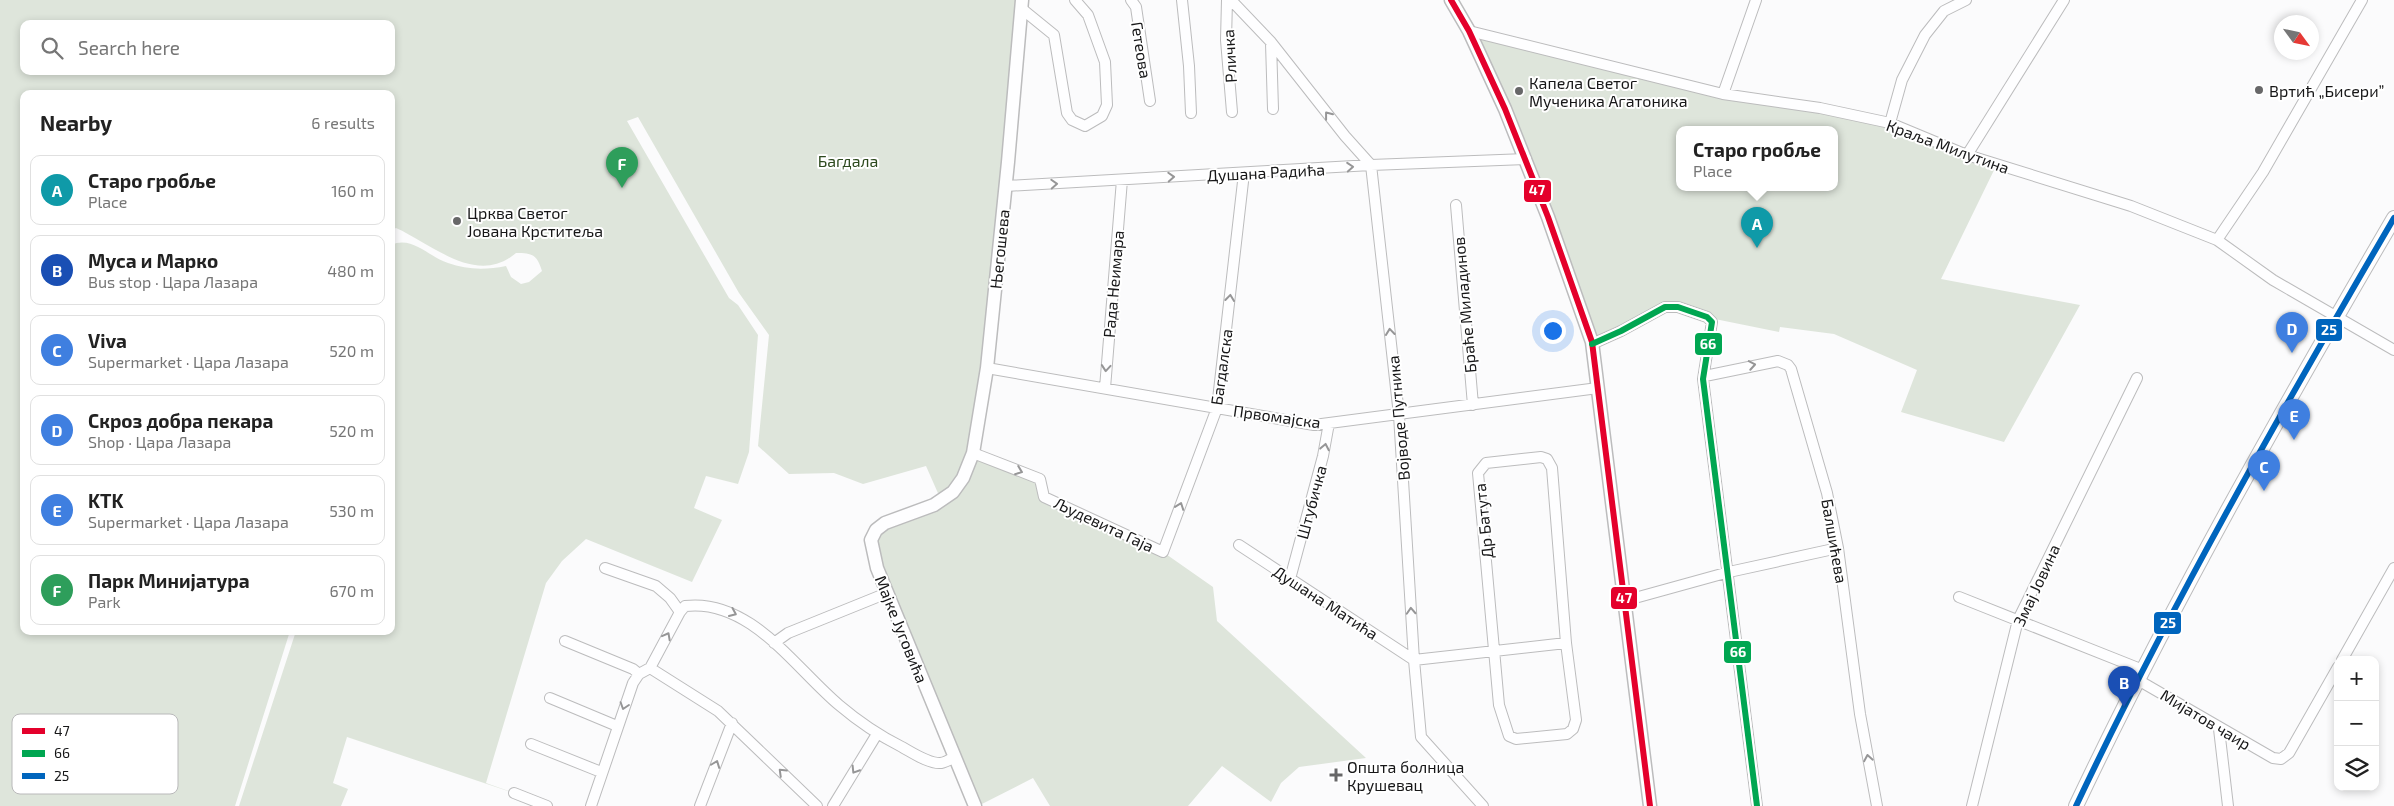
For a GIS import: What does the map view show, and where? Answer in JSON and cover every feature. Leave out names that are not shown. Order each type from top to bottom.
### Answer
[{"type":"main road","points":[[2076,806],[2141,675],[2236,496],[2394,218]]},
{"type":"street","points":[[1022,4],[1054,35],[1067,113],[1072,120],[1085,126],[1102,116],[1107,105],[1105,62],[1088,15],[1075,0]]},
{"type":"street","name":"Гетеова","points":[[1130,0],[1136,7],[1150,101]]},
{"type":"street","points":[[1182,0],[1189,66],[1191,112]]},
{"type":"street","points":[[1229,0],[1271,42],[1345,136],[1371,165]]},
{"type":"street","name":"Рличка","points":[[1229,0],[1226,40],[1232,112]]},
{"type":"street","points":[[1451,0],[1469,31],[1526,159],[1592,344],[1650,806]]},
{"type":"street","points":[[1723,94],[1756,0]]},
{"type":"street","points":[[1890,123],[1902,80],[1924,35],[1944,11],[1966,0]]},
{"type":"street","points":[[1967,155],[2064,0]]},
{"type":"street","points":[[2217,240],[2263,172],[2362,0]]},
{"type":"street","name":"Његошева","points":[[953,492],[963,478],[974,453],[987,368],[1022,4]]},
{"type":"street","name":"Краља Милутина","points":[[1469,31],[1723,94],[1820,108],[1890,123],[1967,155],[2131,206],[2217,240],[2273,280],[2394,350]]},
{"type":"street","points":[[1271,42],[1273,110]]},
{"type":"street","name":"Душана Радића","points":[[1006,186],[1371,165],[1526,159]]},
{"type":"street","name":"Војводе Путника","points":[[1371,165],[1399,415],[1414,660],[1421,738],[1483,806]]},
{"type":"street","name":"Багдалска","points":[[1163,552],[1217,408],[1244,173]]},
{"type":"street","name":"Рада Неимара","points":[[1104,388],[1122,180]]},
{"type":"street","name":"Браће Миладинов","points":[[1456,205],[1473,405]]},
{"type":"street","points":[[1592,344],[1621,331],[1665,307],[1678,307],[1707,317],[1712,322],[1705,376],[1703,379],[1758,806]]},
{"type":"street","name":"Балшићева","points":[[1705,376],[1778,361],[1788,365],[1791,369],[1827,493],[1838,548],[1860,714],[1877,806]]},
{"type":"street","name":"Првомајска","points":[[987,368],[1314,424],[1329,424],[1598,388]]},
{"type":"street","name":"Змај Јовина","points":[[1972,806],[2018,620],[2137,378]]},
{"type":"street","name":"Штубичка","points":[[1290,579],[1323,456],[1329,424]]},
{"type":"street","name":"Људевита Гаја","points":[[974,453],[1040,479],[1044,497],[1163,552]]},
{"type":"street","name":"Др Батута","points":[[1541,457],[1550,462],[1566,643],[1576,720],[1573,729],[1567,734],[1544,738],[1516,739],[1508,736],[1499,705],[1496,649],[1478,473],[1486,463],[1541,457]]},
{"type":"street","name":"Мајке Југовића","points":[[953,492],[934,505],[885,523],[876,530],[871,540],[872,553],[887,593],[975,806]]},
{"type":"street","name":"Душана Матића","points":[[1238,545],[1414,660]]},
{"type":"street","points":[[1624,601],[1729,572],[1838,548]]},
{"type":"street","points":[[605,568],[656,586],[683,609],[714,606],[731,611],[749,621],[836,703],[877,734],[922,758],[941,763],[956,757]]},
{"type":"street","points":[[2344,656],[2394,568]]},
{"type":"street","points":[[774,644],[788,633],[887,593]]},
{"type":"street","name":"Мијатов чаир","points":[[1960,597],[2018,620],[2141,675],[2219,729],[2273,758],[2282,759],[2289,753],[2334,674]]},
{"type":"street","points":[[591,806],[628,693],[639,674],[650,668],[683,609]]},
{"type":"street","points":[[565,641],[633,668],[639,674]]},
{"type":"street","points":[[1414,660],[1496,649],[1566,643]]},
{"type":"street","points":[[650,668],[702,698],[732,723],[817,806]]},
{"type":"street","points":[[550,698],[617,726]]},
{"type":"street","points":[[700,806],[732,723]]},
{"type":"street","points":[[2219,729],[2228,806]]},
{"type":"street","points":[[832,806],[877,734]]},
{"type":"street","points":[[531,744],[601,772]]},
{"type":"street","points":[[514,793],[547,806]]},
{"type":"green space","name":"Багдала","points":[[0,0],[1022,0],[974,453],[1040,479],[1044,497],[1163,552],[1213,587],[1217,621],[1366,758],[1299,767],[1281,783],[1271,802],[1222,766],[1188,806],[1050,806],[1033,778],[978,806],[877,568],[876,530],[941,500],[926,466],[863,484],[834,473],[789,474],[758,446],[769,335],[739,293],[638,117],[627,121],[729,298],[738,305],[758,335],[749,452],[738,484],[706,476],[694,508],[722,520],[692,582],[586,539],[562,561],[546,583],[486,783],[514,793],[347,737],[333,783],[348,789],[341,806],[239,806],[295,635],[395,635],[395,244],[406,243],[413,245],[441,260],[462,267],[484,269],[506,266],[511,277],[521,284],[529,282],[542,271],[536,258],[530,254],[516,253],[501,262],[486,266],[470,264],[440,252],[395,228],[395,90],[20,90],[20,635],[289,635],[235,806],[0,806]]},
{"type":"green space","points":[[1469,31],[1723,94],[1890,123],[1997,164],[1941,279],[2080,305],[2004,442],[1901,412],[1917,370],[1834,334],[1780,327],[1779,332],[1705,317],[1659,305],[1592,342]]},
{"type":"transit line","name":"47","points":[[1451,0],[1469,31],[1505,109],[1548,217],[1592,342],[1650,806]]},
{"type":"transit line","name":"25","points":[[2076,806],[2112,731],[2189,582],[2310,363],[2394,218]]},
{"type":"transit line","name":"66","points":[[1592,344],[1621,331],[1665,307],[1678,307],[1707,317],[1712,322],[1703,379],[1757,806]]},
{"type":"place","name":"Вртић „Бисери”","points":[[2259,90]]},
{"type":"place","name":"Капела Светог Мученика Агатоника","points":[[1519,91]]},
{"type":"place","name":"Парк Минијатура","points":[[622,188]]},
{"type":"place","name":"Црква Светог Јована Крститеља","points":[[457,221]]},
{"type":"place","name":"Старо гробље","points":[[1757,248]]},
{"type":"place","name":"Скроз добра пекара","points":[[2292,353]]},
{"type":"place","name":"KTK","points":[[2294,440]]},
{"type":"place","name":"Viva","points":[[2264,491]]},
{"type":"place","name":"Муса и Марко","points":[[2124,707]]},
{"type":"place","name":"Општа болница Крушевац","points":[[1336,775]]}]
